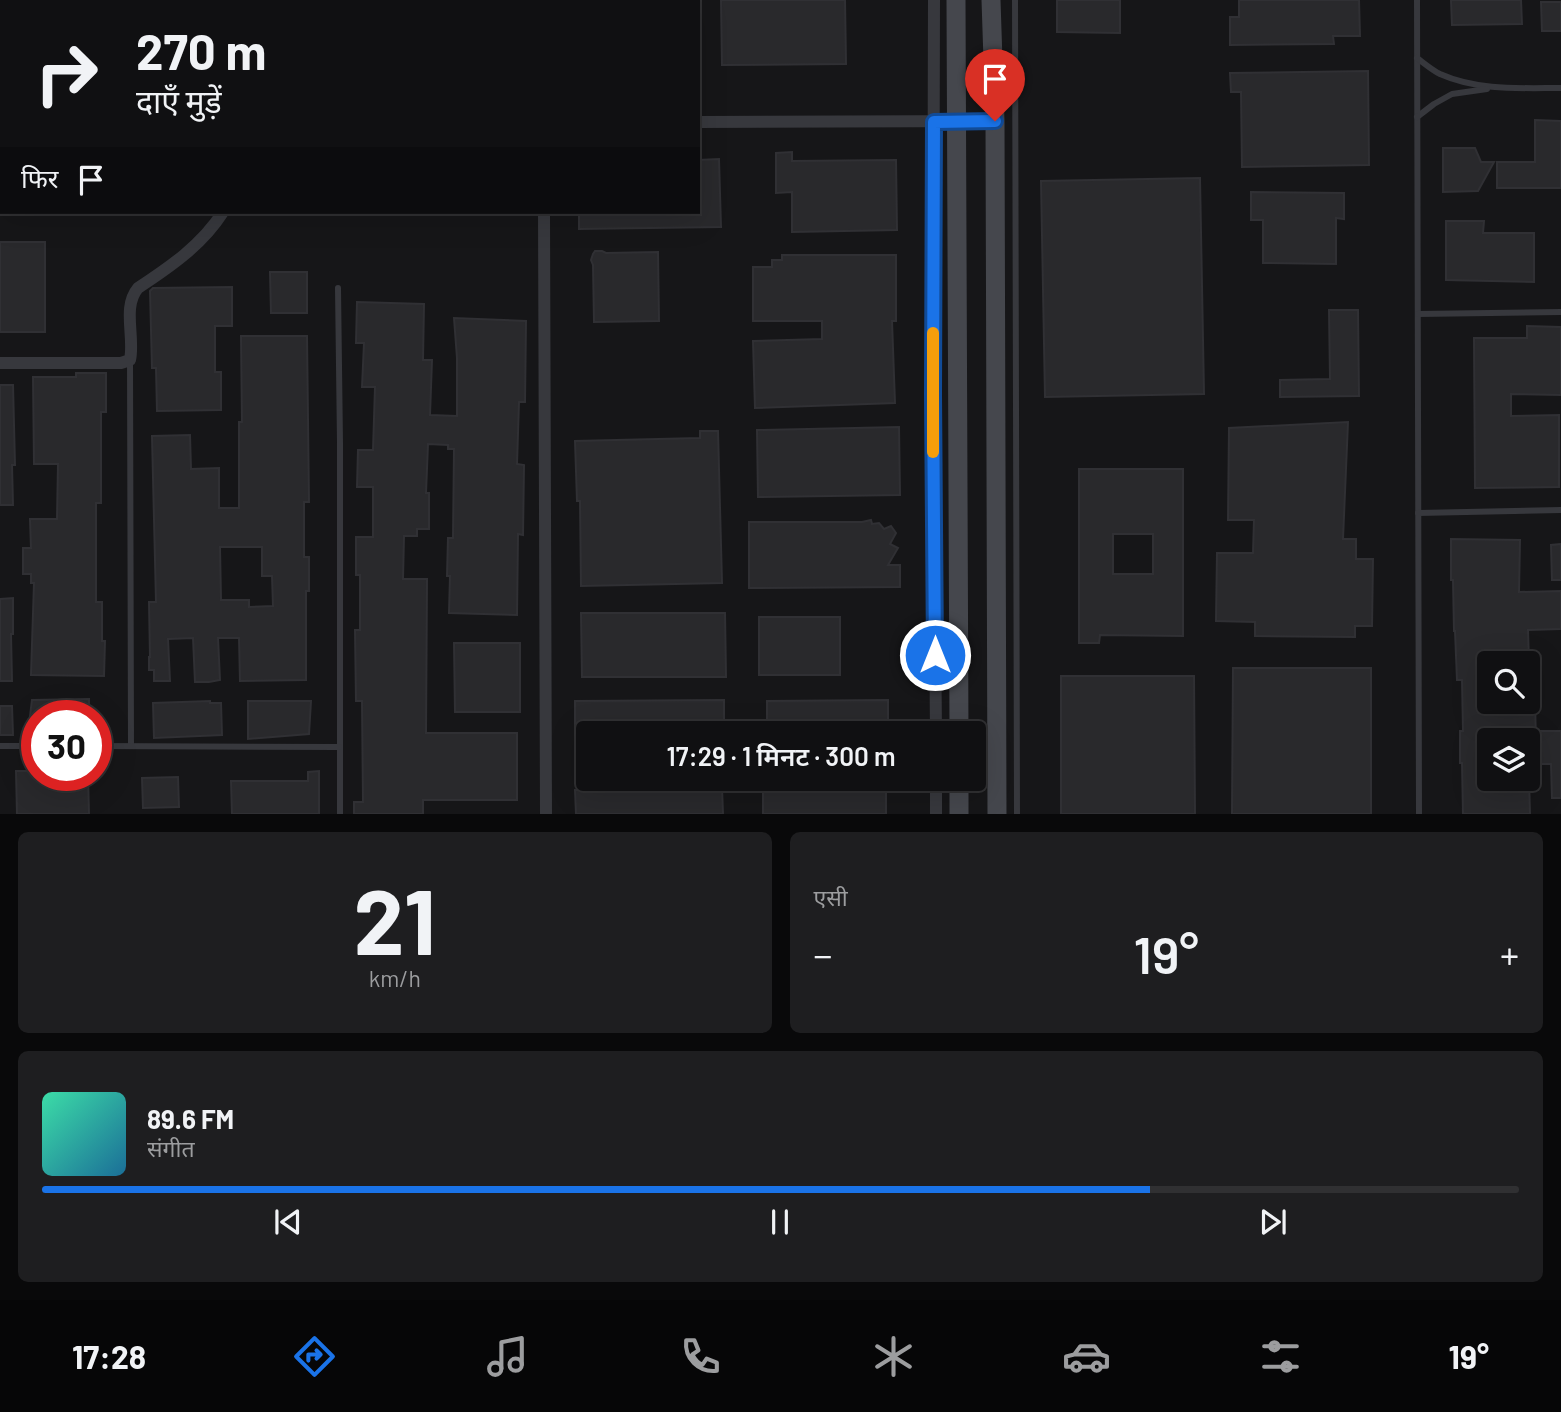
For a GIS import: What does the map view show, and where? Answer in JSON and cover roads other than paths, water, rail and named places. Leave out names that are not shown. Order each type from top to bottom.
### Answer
[{"type":"main road","points":[[956,0],[959,721]]},
{"type":"main road","points":[[991,0],[995,121],[997,814]]},
{"type":"main road","points":[[959,791],[959,814]]},
{"type":"street","points":[[934,0],[936,721]]},
{"type":"street","points":[[700,122],[995,121]]},
{"type":"street","points":[[0,363],[121,363],[130,360],[130,314],[134,292],[182,257],[207,233],[221,214]]},
{"type":"street","points":[[544,214],[546,814]]},
{"type":"street","points":[[936,791],[936,814]]},
{"type":"lane","points":[[1015,0],[1017,814]]},
{"type":"lane","points":[[1417,0],[1419,814]]},
{"type":"lane","points":[[1417,58],[1439,73],[1496,87]]},
{"type":"lane","points":[[1417,117],[1452,94],[1496,87],[1561,88]]},
{"type":"lane","points":[[338,288],[340,814]]},
{"type":"lane","points":[[1418,314],[1561,312]]},
{"type":"lane","points":[[130,360],[131,746]]},
{"type":"lane","points":[[1418,513],[1561,510]]},
{"type":"lane","points":[[0,746],[21,746]]},
{"type":"lane","points":[[112,746],[339,747]]}]
